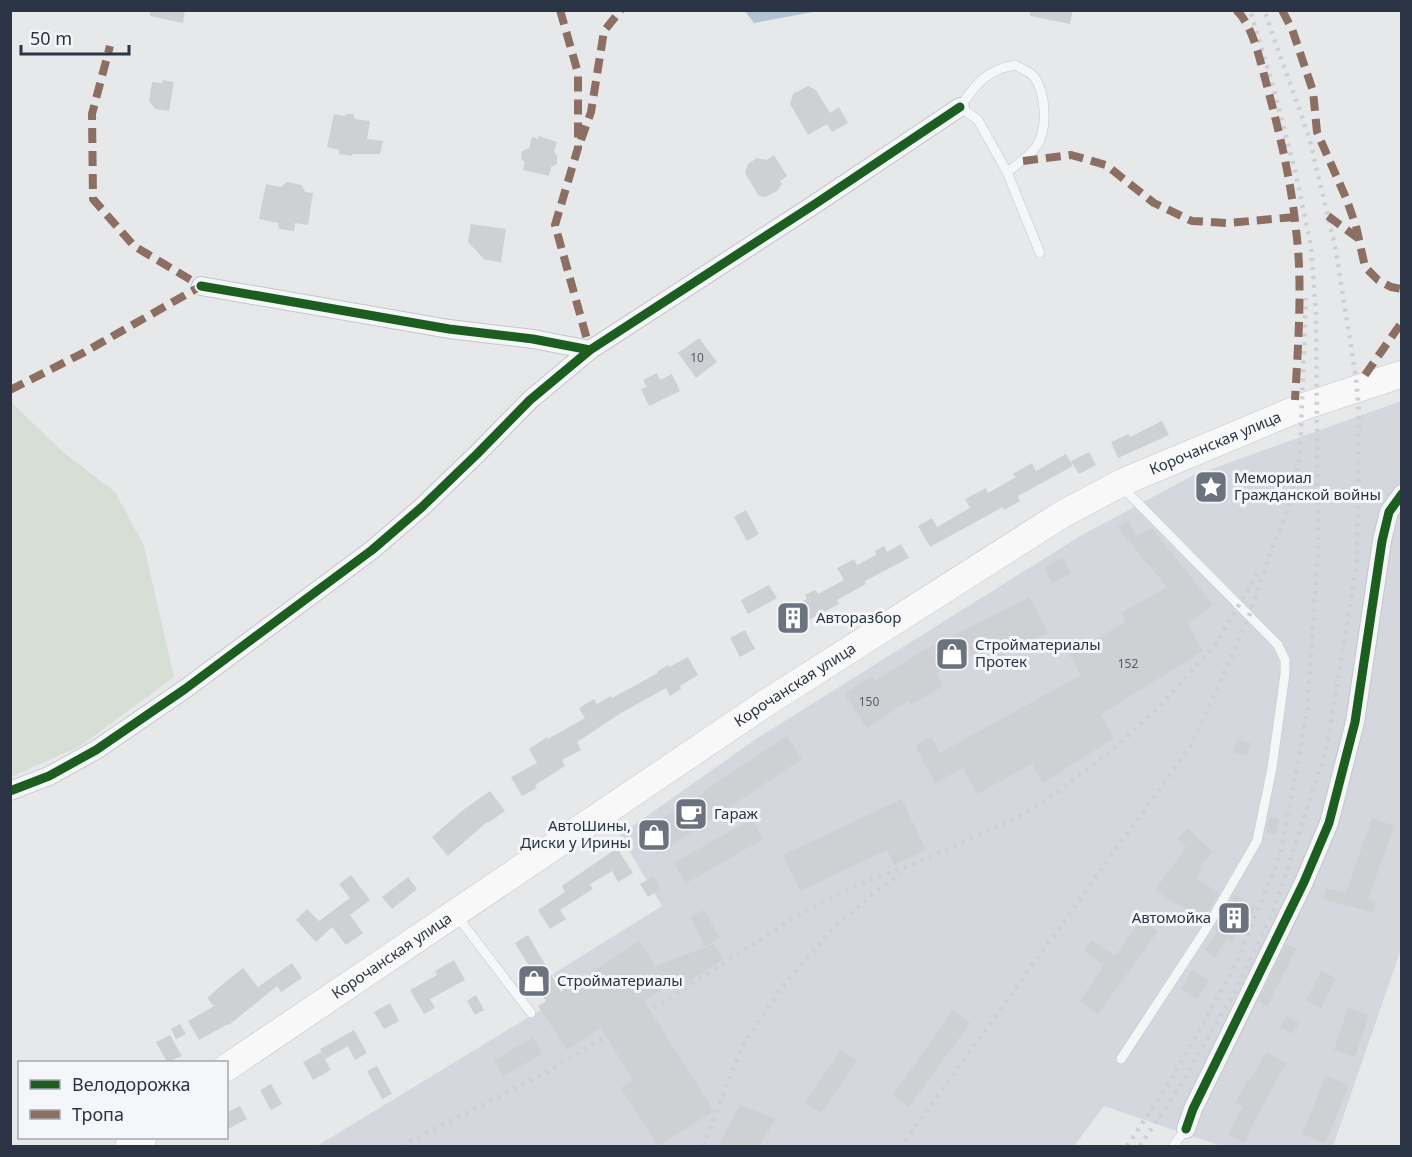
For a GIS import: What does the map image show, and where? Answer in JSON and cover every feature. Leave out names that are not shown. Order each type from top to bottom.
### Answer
[{"type":"main road","name":"Корочанская улица","points":[[228,1080],[765,703],[1061,515],[1123,483],[1292,411],[1401,374]]},
{"type":"main road","name":"Корочанская улица","points":[[228,1067],[774,712],[1069,525],[1130,494],[1301,421],[1401,389]]},
{"type":"street","points":[[10,791],[49,776],[96,750],[185,689],[372,550],[453,477],[530,400],[590,350],[960,107]]},
{"type":"street","points":[[201,286],[449,329],[533,339],[590,350]]},
{"type":"street","points":[[1186,1129],[1193,1109],[1299,892],[1329,823],[1355,722],[1382,541],[1389,512],[1401,494]]},
{"type":"lane","points":[[1007,172],[1037,145],[1044,122],[1042,95],[1034,76],[1015,65],[998,68],[977,83],[960,107],[978,120],[1007,172],[1040,253]]},
{"type":"lane","points":[[1121,1059],[1206,929],[1257,841],[1272,768],[1285,674],[1285,660],[1278,645],[1130,494]]},
{"type":"lane","points":[[459,918],[531,1012]]},
{"type":"lane","points":[[1173,1146],[1186,1129]]},
{"type":"shaded area","points":[[1401,401],[1401,949],[1333,1146],[1221,1146],[1104,1106],[1074,1146],[317,1146],[565,995],[553,974],[662,906],[620,835],[756,739],[1082,535],[1192,476]]},
{"type":"shaded area","points":[[11,402],[64,453],[115,492],[144,546],[174,677],[80,746],[11,777]]},
{"type":"water","points":[[745,11],[814,11],[754,23]]},
{"type":"building","points":[[150,10],[185,10],[183,23],[150,16]]},
{"type":"building","points":[[1030,10],[1073,10],[1070,24],[1030,16]]},
{"type":"building","points":[[163,80],[174,82],[169,111],[155,109],[149,101],[152,82],[162,83]]},
{"type":"building","points":[[808,86],[816,90],[830,113],[839,107],[848,123],[832,132],[827,124],[808,135],[790,104],[793,94]]},
{"type":"building","points":[[334,114],[344,116],[353,114],[355,119],[370,121],[367,139],[383,141],[380,154],[352,154],[352,156],[339,154],[339,150],[327,147]]},
{"type":"building","points":[[539,136],[557,142],[554,152],[557,155],[557,164],[551,167],[549,176],[523,170],[525,162],[521,159],[522,151],[529,148],[532,137],[538,139]]},
{"type":"building","points":[[774,155],[787,176],[780,181],[782,184],[777,191],[766,197],[759,196],[745,173],[748,164],[757,158],[767,160]]},
{"type":"building","points":[[287,182],[302,185],[305,192],[313,193],[308,225],[295,223],[294,231],[279,229],[278,223],[259,219],[266,184],[281,187]]},
{"type":"building","points":[[471,224],[506,229],[501,262],[485,260],[468,242]]},
{"type":"building","points":[[699,338],[717,362],[696,378],[678,353]]},
{"type":"building","points":[[657,373],[660,380],[672,374],[680,391],[649,406],[641,389],[647,387],[643,380]]},
{"type":"building","points":[[1162,421],[1169,435],[1118,458],[1111,442],[1129,434],[1130,437]]},
{"type":"building","points":[[1089,452],[1096,465],[1079,474],[1071,461]]},
{"type":"building","points":[[1066,454],[1073,466],[1018,496],[1020,501],[1004,510],[1003,507],[930,547],[918,526],[932,518],[937,527],[970,508],[965,499],[986,488],[988,493],[1016,477],[1013,474],[1032,463],[1036,471]]},
{"type":"building","points":[[746,510],[759,534],[747,541],[734,517]]},
{"type":"building","points":[[1128,521],[1136,536],[1152,528],[1213,605],[1188,624],[1203,651],[1101,714],[1114,738],[1043,783],[1032,764],[977,794],[963,768],[935,783],[915,746],[931,737],[940,753],[1081,675],[1069,654],[1126,622],[1121,613],[1167,587],[1117,527]]},
{"type":"building","points":[[901,544],[909,558],[865,581],[866,584],[837,600],[839,604],[788,631],[779,616],[807,599],[805,595],[815,590],[818,594],[844,580],[837,568],[854,559],[857,565],[876,555],[875,551],[884,546],[887,552]]},
{"type":"building","points":[[1063,558],[1071,573],[1052,583],[1044,567]]},
{"type":"building","points":[[769,585],[777,598],[748,614],[741,600]]},
{"type":"building","points":[[1030,597],[1048,633],[995,659],[990,646],[936,673],[943,686],[910,705],[908,701],[867,728],[844,694],[872,676],[875,681],[922,651]]},
{"type":"building","points":[[745,630],[755,649],[740,657],[730,638]]},
{"type":"building","points":[[688,657],[698,675],[680,686],[681,689],[670,696],[666,688],[621,713],[577,742],[581,750],[562,760],[565,766],[535,785],[537,788],[522,796],[511,777],[537,763],[529,749],[585,718],[579,708],[594,699],[597,704],[611,696],[612,698],[658,673],[668,665],[669,667]]},
{"type":"building","points":[[787,736],[802,759],[657,855],[642,830],[704,794],[702,792]]},
{"type":"building","points":[[1237,739],[1251,743],[1247,756],[1233,752]]},
{"type":"building","points":[[490,791],[505,811],[487,822],[448,856],[432,837],[463,810]]},
{"type":"building","points":[[902,799],[926,850],[894,865],[887,850],[800,891],[783,855]]},
{"type":"building","points":[[1269,817],[1279,819],[1276,835],[1266,832]]},
{"type":"building","points":[[1372,818],[1394,826],[1368,899],[1377,902],[1374,913],[1323,899],[1326,888],[1346,893]]},
{"type":"building","points":[[752,819],[763,839],[686,883],[674,863]]},
{"type":"building","points":[[1187,828],[1213,852],[1199,867],[1202,870],[1196,878],[1219,893],[1204,919],[1155,890],[1186,847],[1177,839]]},
{"type":"building","points":[[617,848],[633,873],[618,882],[612,871],[590,884],[593,889],[560,910],[566,919],[550,929],[538,910],[565,892],[562,886]]},
{"type":"building","points":[[351,875],[370,900],[350,915],[363,933],[346,945],[332,927],[316,942],[296,920],[307,909],[319,921],[350,898],[339,884]]},
{"type":"building","points":[[654,876],[661,889],[648,897],[640,884]]},
{"type":"building","points":[[408,877],[417,889],[392,909],[382,897]]},
{"type":"building","name":"Автомойка","points":[[1235,894],[1255,908],[1232,942],[1227,939],[1215,957],[1205,950],[1217,932],[1214,929]]},
{"type":"building","points":[[704,910],[720,938],[705,946],[690,917]]},
{"type":"building","points":[[1141,919],[1158,931],[1098,1014],[1080,1001],[1104,965],[1084,951],[1092,940],[1115,956]]},
{"type":"building","points":[[528,935],[561,992],[639,941],[655,966],[714,944],[723,959],[687,983],[683,975],[644,1001],[714,1111],[658,1146],[621,1088],[633,1080],[601,1028],[567,1050],[538,1006],[546,1001],[526,968],[529,966],[515,943]]},
{"type":"building","points":[[1286,944],[1296,949],[1267,1006],[1258,1001]]},
{"type":"building","points":[[454,960],[465,980],[430,999],[435,1008],[424,1014],[410,990],[437,975],[435,971]]},
{"type":"building","points":[[292,963],[302,978],[281,992],[277,986],[229,1025],[199,1040],[188,1021],[214,1006],[207,998],[228,980],[243,968],[258,987]]},
{"type":"building","points":[[1193,970],[1209,981],[1197,999],[1181,988]]},
{"type":"building","points":[[1321,971],[1336,978],[1321,1008],[1306,1000]]},
{"type":"building","points":[[476,995],[484,1010],[475,1015],[467,1001]]},
{"type":"building","points":[[390,1003],[399,1021],[384,1029],[374,1012]]},
{"type":"building","points":[[1348,1008],[1369,1015],[1355,1057],[1334,1050]]},
{"type":"building","points":[[953,1010],[970,1023],[909,1107],[893,1095]]},
{"type":"building","points":[[1286,1016],[1299,1023],[1292,1034],[1280,1027]]},
{"type":"building","points":[[180,1024],[186,1034],[176,1039],[171,1029]]},
{"type":"building","points":[[354,1030],[367,1053],[355,1060],[348,1046],[325,1059],[320,1049]]},
{"type":"building","points":[[170,1035],[182,1056],[166,1061],[156,1042]]},
{"type":"building","points":[[533,1038],[542,1054],[503,1076],[494,1060]]},
{"type":"building","points":[[841,1050],[857,1061],[821,1113],[805,1102]]},
{"type":"building","points":[[321,1052],[331,1070],[313,1080],[303,1062]]},
{"type":"building","points":[[1266,1052],[1286,1063],[1249,1131],[1245,1143],[1228,1135],[1242,1107],[1235,1103]]},
{"type":"building","points":[[377,1066],[392,1094],[382,1099],[367,1071]]},
{"type":"building","points":[[1326,1076],[1349,1085],[1325,1143],[1302,1134]]},
{"type":"building","points":[[271,1084],[282,1104],[271,1110],[260,1090]]},
{"type":"building","points":[[740,1105],[776,1119],[759,1146],[718,1146]]},
{"type":"building","points":[[240,1106],[247,1119],[228,1129],[228,1112]]},
{"type":"railway","points":[[1127,1146],[1170,1082],[1235,966],[1280,856],[1307,714],[1318,549],[1316,314],[1311,246],[1296,175],[1273,86],[1250,10]]},
{"type":"railway","points":[[1140,1146],[1177,1091],[1237,988],[1274,909],[1326,751],[1357,563],[1359,412],[1356,378],[1335,246],[1309,137],[1264,10]]},
{"type":"railway","points":[[905,1141],[1190,747],[1249,616],[1270,553],[1290,505],[1300,453],[1306,298]]},
{"type":"railway","points":[[401,1146],[543,1074],[656,1007],[795,917],[847,889],[921,861],[1016,818],[1058,792],[1110,752],[1160,706],[1216,644],[1259,571]]},
{"type":"railway","points":[[703,1146],[742,1047],[781,988],[833,928],[901,874]]},
{"type":"marked path","points":[[560,10],[578,73],[578,148],[555,225],[590,350]]},
{"type":"marked path","points":[[581,140],[591,112],[604,31],[621,10]]},
{"type":"marked path","points":[[1236,10],[1247,25],[1258,54],[1280,137],[1291,192],[1299,271],[1295,400]]},
{"type":"marked path","points":[[1282,10],[1292,29],[1313,91],[1317,132],[1356,226],[1365,267],[1378,280],[1391,287],[1402,289]]},
{"type":"marked path","points":[[10,390],[83,353],[201,286],[134,246],[93,199],[92,114],[110,46]]},
{"type":"marked path","points":[[1023,161],[1071,155],[1106,165],[1154,203],[1192,221],[1228,223],[1295,217]]},
{"type":"marked path","points":[[1328,216],[1359,239]]},
{"type":"marked path","points":[[1365,375],[1402,322]]},
{"type":"cycle path","points":[[10,791],[49,776],[96,750],[185,689],[372,550],[422,507],[530,400],[590,350],[960,107]]},
{"type":"cycle path","points":[[201,286],[449,329],[533,339],[590,350]]},
{"type":"cycle path","points":[[1186,1129],[1193,1109],[1304,882],[1329,823],[1355,722],[1382,541],[1389,512],[1402,494]]},
{"type":"place","name":"Мемориал Гражданской войны","points":[[1211,487]]},
{"type":"place","name":"Авторазбор","points":[[793,618]]},
{"type":"place","name":"Стройматериалы Протек","points":[[952,654]]},
{"type":"place","name":"Гараж","points":[[691,814]]},
{"type":"place","name":"АвтоШины, Диски у Ирины","points":[[654,835]]},
{"type":"place","name":"Автомойка","points":[[1234,918]]},
{"type":"place","name":"Стройматериалы","points":[[534,981]]}]
